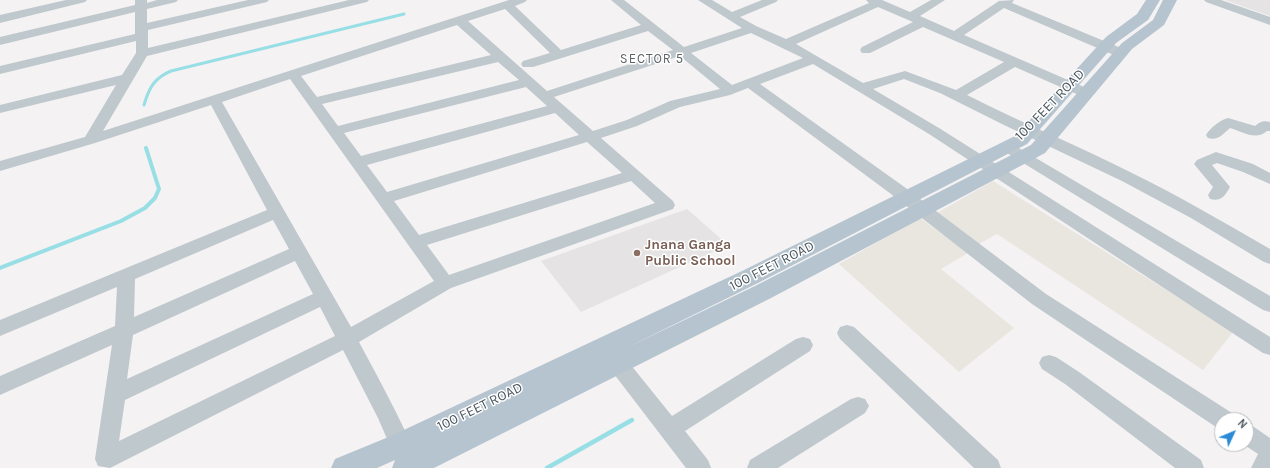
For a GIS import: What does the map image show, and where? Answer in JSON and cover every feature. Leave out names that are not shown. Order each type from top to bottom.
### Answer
[{"type":"main road","name":"100 FEET ROAD","points":[[1113,50],[1111,40],[1143,17],[1153,0]]},
{"type":"main road","name":"100 FEET ROAD","points":[[345,468],[401,444],[750,277],[914,203],[1015,152],[1021,140],[1038,135],[1113,50],[1127,46],[1159,22],[1170,0]]},
{"type":"main road","name":"100 FEET ROAD","points":[[408,467],[763,292],[914,203]]},
{"type":"street","points":[[0,19],[81,0]]},
{"type":"street","points":[[0,41],[141,3],[172,0]]},
{"type":"street","points":[[0,70],[263,0]]},
{"type":"street","points":[[142,53],[360,0]]},
{"type":"street","points":[[481,0],[490,10]]},
{"type":"street","points":[[0,166],[90,140],[521,0]]},
{"type":"street","points":[[617,0],[730,90]]},
{"type":"street","points":[[704,0],[752,29],[786,44],[814,59],[860,88],[934,131],[986,167],[1270,347]]},
{"type":"street","points":[[731,16],[772,0]]},
{"type":"street","points":[[910,17],[939,0]]},
{"type":"street","points":[[1210,0],[1270,21]]},
{"type":"street","points":[[1242,11],[1252,0]]},
{"type":"street","points":[[786,44],[874,1],[1078,90]]},
{"type":"street","points":[[955,36],[1005,2],[1113,50]]},
{"type":"street","points":[[90,140],[142,53],[141,3]]},
{"type":"street","points":[[507,4],[558,54]]},
{"type":"street","points":[[103,464],[347,339],[445,284],[667,205],[459,20]]},
{"type":"street","points":[[866,50],[923,22]]},
{"type":"street","points":[[528,64],[650,26]]},
{"type":"street","points":[[544,96],[752,29]]},
{"type":"street","points":[[314,102],[501,57]]},
{"type":"street","points":[[384,198],[632,123],[675,104],[730,90],[814,59]]},
{"type":"street","points":[[956,96],[1010,64]]},
{"type":"street","points":[[293,74],[336,131],[445,284]]},
{"type":"street","points":[[860,88],[905,75],[956,96],[1128,177],[1197,214],[1270,257]]},
{"type":"street","points":[[0,110],[126,78]]},
{"type":"street","points":[[336,131],[528,82]]},
{"type":"street","points":[[750,83],[914,203],[1039,298],[1214,413]]},
{"type":"street","points":[[214,99],[387,414],[401,444],[408,467]]},
{"type":"street","points":[[358,162],[558,108]]},
{"type":"street","points":[[1213,135],[1228,122],[1257,132],[1265,125],[1270,127]]},
{"type":"street","points":[[1015,152],[1270,305]]},
{"type":"street","points":[[1216,195],[1222,187],[1202,164],[1216,157],[1248,168],[1270,179]]},
{"type":"street","points":[[416,242],[634,175]]},
{"type":"street","points":[[0,328],[126,277],[277,212]]},
{"type":"street","points":[[0,386],[299,252]]},
{"type":"street","points":[[103,464],[116,394],[124,330],[126,277]]},
{"type":"street","points":[[116,394],[324,297]]},
{"type":"street","points":[[846,333],[990,468]]},
{"type":"street","points":[[670,429],[803,345]]},
{"type":"street","points":[[605,346],[700,468]]},
{"type":"street","points":[[1049,363],[1072,378],[1193,468]]},
{"type":"street","points":[[758,468],[858,406]]},
{"type":"street","points":[[1254,439],[1270,450]]},
{"type":"street","points":[[1262,468],[1270,455]]},
{"type":"shaded area","points":[[1225,0],[1270,0],[1270,16]]},
{"type":"shaded area","points":[[993,181],[1233,332],[1203,370],[997,234],[977,245],[937,213]]},
{"type":"shaded area","name":"Jnana Ganga Public School","points":[[687,209],[728,245],[581,312],[541,261]]},
{"type":"shaded area","points":[[920,218],[968,253],[941,269],[1014,328],[959,372],[839,264]]},
{"type":"waterway","points":[[144,105],[150,89],[156,80],[171,71],[404,14]]},
{"type":"waterway","points":[[0,268],[121,221],[145,208],[155,198],[159,189],[146,148]]},
{"type":"waterway","points":[[547,468],[632,420]]},
{"type":"place","name":"Jnana Ganga Public School","points":[[637,253]]},
{"type":"district","name":"SECTOR 5","points":[[652,59]]}]
